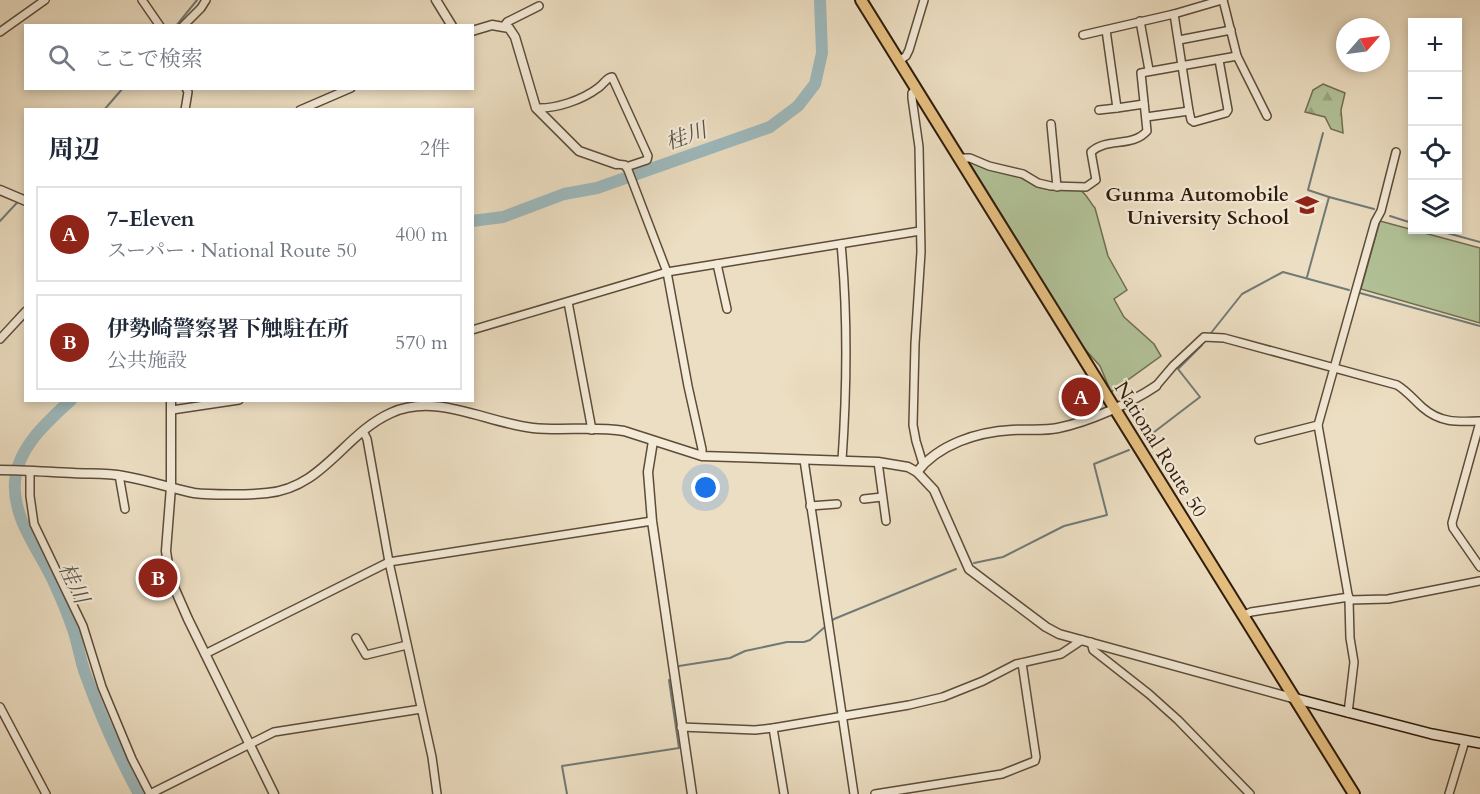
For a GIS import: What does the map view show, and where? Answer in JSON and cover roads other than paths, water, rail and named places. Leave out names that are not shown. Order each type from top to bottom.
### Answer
[{"type":"highway","name":"National Route 50","points":[[861,0],[1354,794]]},
{"type":"main road","points":[[1297,699],[1480,743]]},
{"type":"street","points":[[0,32],[45,0]]},
{"type":"street","points":[[142,0],[159,24]]},
{"type":"street","points":[[185,24],[206,0]]},
{"type":"street","points":[[436,0],[451,24]]},
{"type":"street","points":[[898,61],[906,56],[909,50],[924,0]]},
{"type":"street","points":[[1083,35],[1174,15],[1222,0],[1237,56],[1267,116]]},
{"type":"street","points":[[504,26],[507,22],[539,6]]},
{"type":"street","points":[[1174,15],[1189,111],[1191,120],[1194,122],[1226,113],[1228,110],[1219,60]]},
{"type":"street","points":[[1140,21],[1149,70]]},
{"type":"street","points":[[474,30],[492,25],[508,28],[515,37],[536,108],[579,151],[627,168],[647,159],[648,156],[610,76],[597,89],[579,98],[559,105],[536,108]]},
{"type":"street","points":[[1106,30],[1117,108]]},
{"type":"street","points":[[1179,40],[1231,30]]},
{"type":"street","points":[[959,158],[970,158],[989,166],[1023,174],[1038,183],[1057,187],[1086,188],[1096,180],[1091,152],[1098,146],[1134,141],[1146,134],[1140,75],[1143,71],[1237,56]]},
{"type":"street","points":[[916,89],[912,93],[912,98],[919,147],[921,252],[913,425],[923,464]]},
{"type":"street","points":[[185,108],[187,90]]},
{"type":"street","points":[[305,108],[346,90]]},
{"type":"street","points":[[1099,110],[1144,104]]},
{"type":"street","points":[[1146,117],[1189,111]]},
{"type":"street","points":[[1051,124],[1057,187]]},
{"type":"street","points":[[1348,713],[1354,662],[1350,638],[1349,599],[1318,425],[1336,368],[1375,222],[1381,212],[1396,152]]},
{"type":"street","points":[[627,168],[667,272],[702,456]]},
{"type":"street","points":[[0,190],[23,199]]},
{"type":"street","points":[[474,329],[667,272],[920,231]]},
{"type":"street","points":[[841,244],[846,384],[842,460]]},
{"type":"street","points":[[717,264],[727,309]]},
{"type":"street","points":[[568,302],[592,430]]},
{"type":"street","points":[[0,339],[24,313]]},
{"type":"street","points":[[917,472],[923,464],[957,442],[1000,431],[1060,428],[1115,409],[1156,387],[1173,366],[1204,337],[1232,340],[1397,385],[1437,418],[1452,422],[1480,422],[1452,523],[1453,528],[1480,567]]},
{"type":"street","points":[[212,402],[171,405],[171,487],[166,551],[169,572],[177,598],[274,794]]},
{"type":"street","points":[[5,470],[119,476],[196,493],[268,493],[295,488],[323,468],[363,431],[393,411],[421,405],[440,407],[523,427],[624,432],[702,456],[900,464],[917,472],[934,490],[961,554],[974,574],[1046,627],[1059,634],[1297,699]]},
{"type":"street","points":[[1259,440],[1318,425]]},
{"type":"street","points":[[363,431],[367,439],[389,562],[437,794]]},
{"type":"street","points":[[652,441],[648,472],[652,521],[692,794]]},
{"type":"street","points":[[804,460],[854,794]]},
{"type":"street","points":[[878,462],[886,521]]},
{"type":"street","points":[[28,471],[34,524],[83,626],[102,687],[132,759],[150,794],[274,732],[421,709]]},
{"type":"street","points":[[119,476],[125,509]]},
{"type":"street","points":[[864,499],[882,497]]},
{"type":"street","points":[[810,506],[837,504]]},
{"type":"street","points":[[205,654],[389,562],[652,521]]},
{"type":"street","points":[[1244,615],[1251,612],[1349,599],[1382,600],[1480,581]]},
{"type":"street","points":[[356,638],[366,655],[407,645]]},
{"type":"street","points":[[681,727],[772,729],[943,697],[984,681],[1008,668],[1060,654],[1087,641]]},
{"type":"street","points":[[1087,641],[1093,650],[1163,707],[1250,794]]},
{"type":"street","points":[[875,794],[928,790],[1002,774],[1036,760],[1022,663]]},
{"type":"street","points":[[0,707],[46,794]]},
{"type":"street","points":[[0,727],[8,723]]},
{"type":"street","points":[[772,729],[784,794]]},
{"type":"street","points":[[1449,794],[1464,741]]},
{"type":"waterway","points":[[178,24],[197,0]]},
{"type":"waterway","name":"桂川","points":[[474,221],[503,217],[564,194],[597,188],[770,127],[798,106],[815,84],[822,53],[820,0]]},
{"type":"waterway","points":[[106,108],[121,90]]},
{"type":"waterway","points":[[1323,133],[1308,190],[1329,197]]},
{"type":"waterway","points":[[0,221],[24,195]]},
{"type":"waterway","points":[[1307,277],[1329,197],[1374,209]]},
{"type":"waterway","points":[[1390,216],[1408,222]]},
{"type":"waterway","points":[[1451,234],[1480,242]]},
{"type":"waterway","points":[[1211,333],[1242,294],[1283,272],[1349,290]]},
{"type":"waterway","points":[[1360,293],[1480,326]]},
{"type":"waterway","points":[[1145,439],[1200,397],[1178,369],[1202,345]]},
{"type":"waterway","name":"桂川","points":[[69,402],[44,426],[28,446],[17,469],[15,496],[23,523],[50,574],[67,613],[85,673],[103,719],[139,794]]},
{"type":"waterway","points":[[974,563],[1003,557],[1064,526],[1107,515],[1094,464],[1129,450]]},
{"type":"waterway","points":[[678,668],[730,658],[745,651],[787,642],[810,640],[834,619],[956,569]]},
{"type":"waterway","points":[[567,794],[562,766],[679,748],[669,680]]},
{"type":"place","name":"Gunma Automobile University School","points":[[1307,205]]},
{"type":"place","name":"7-Eleven","points":[[1081,397]]},
{"type":"place","name":"伊勢崎警察署下触駐在所","points":[[158,578]]}]
